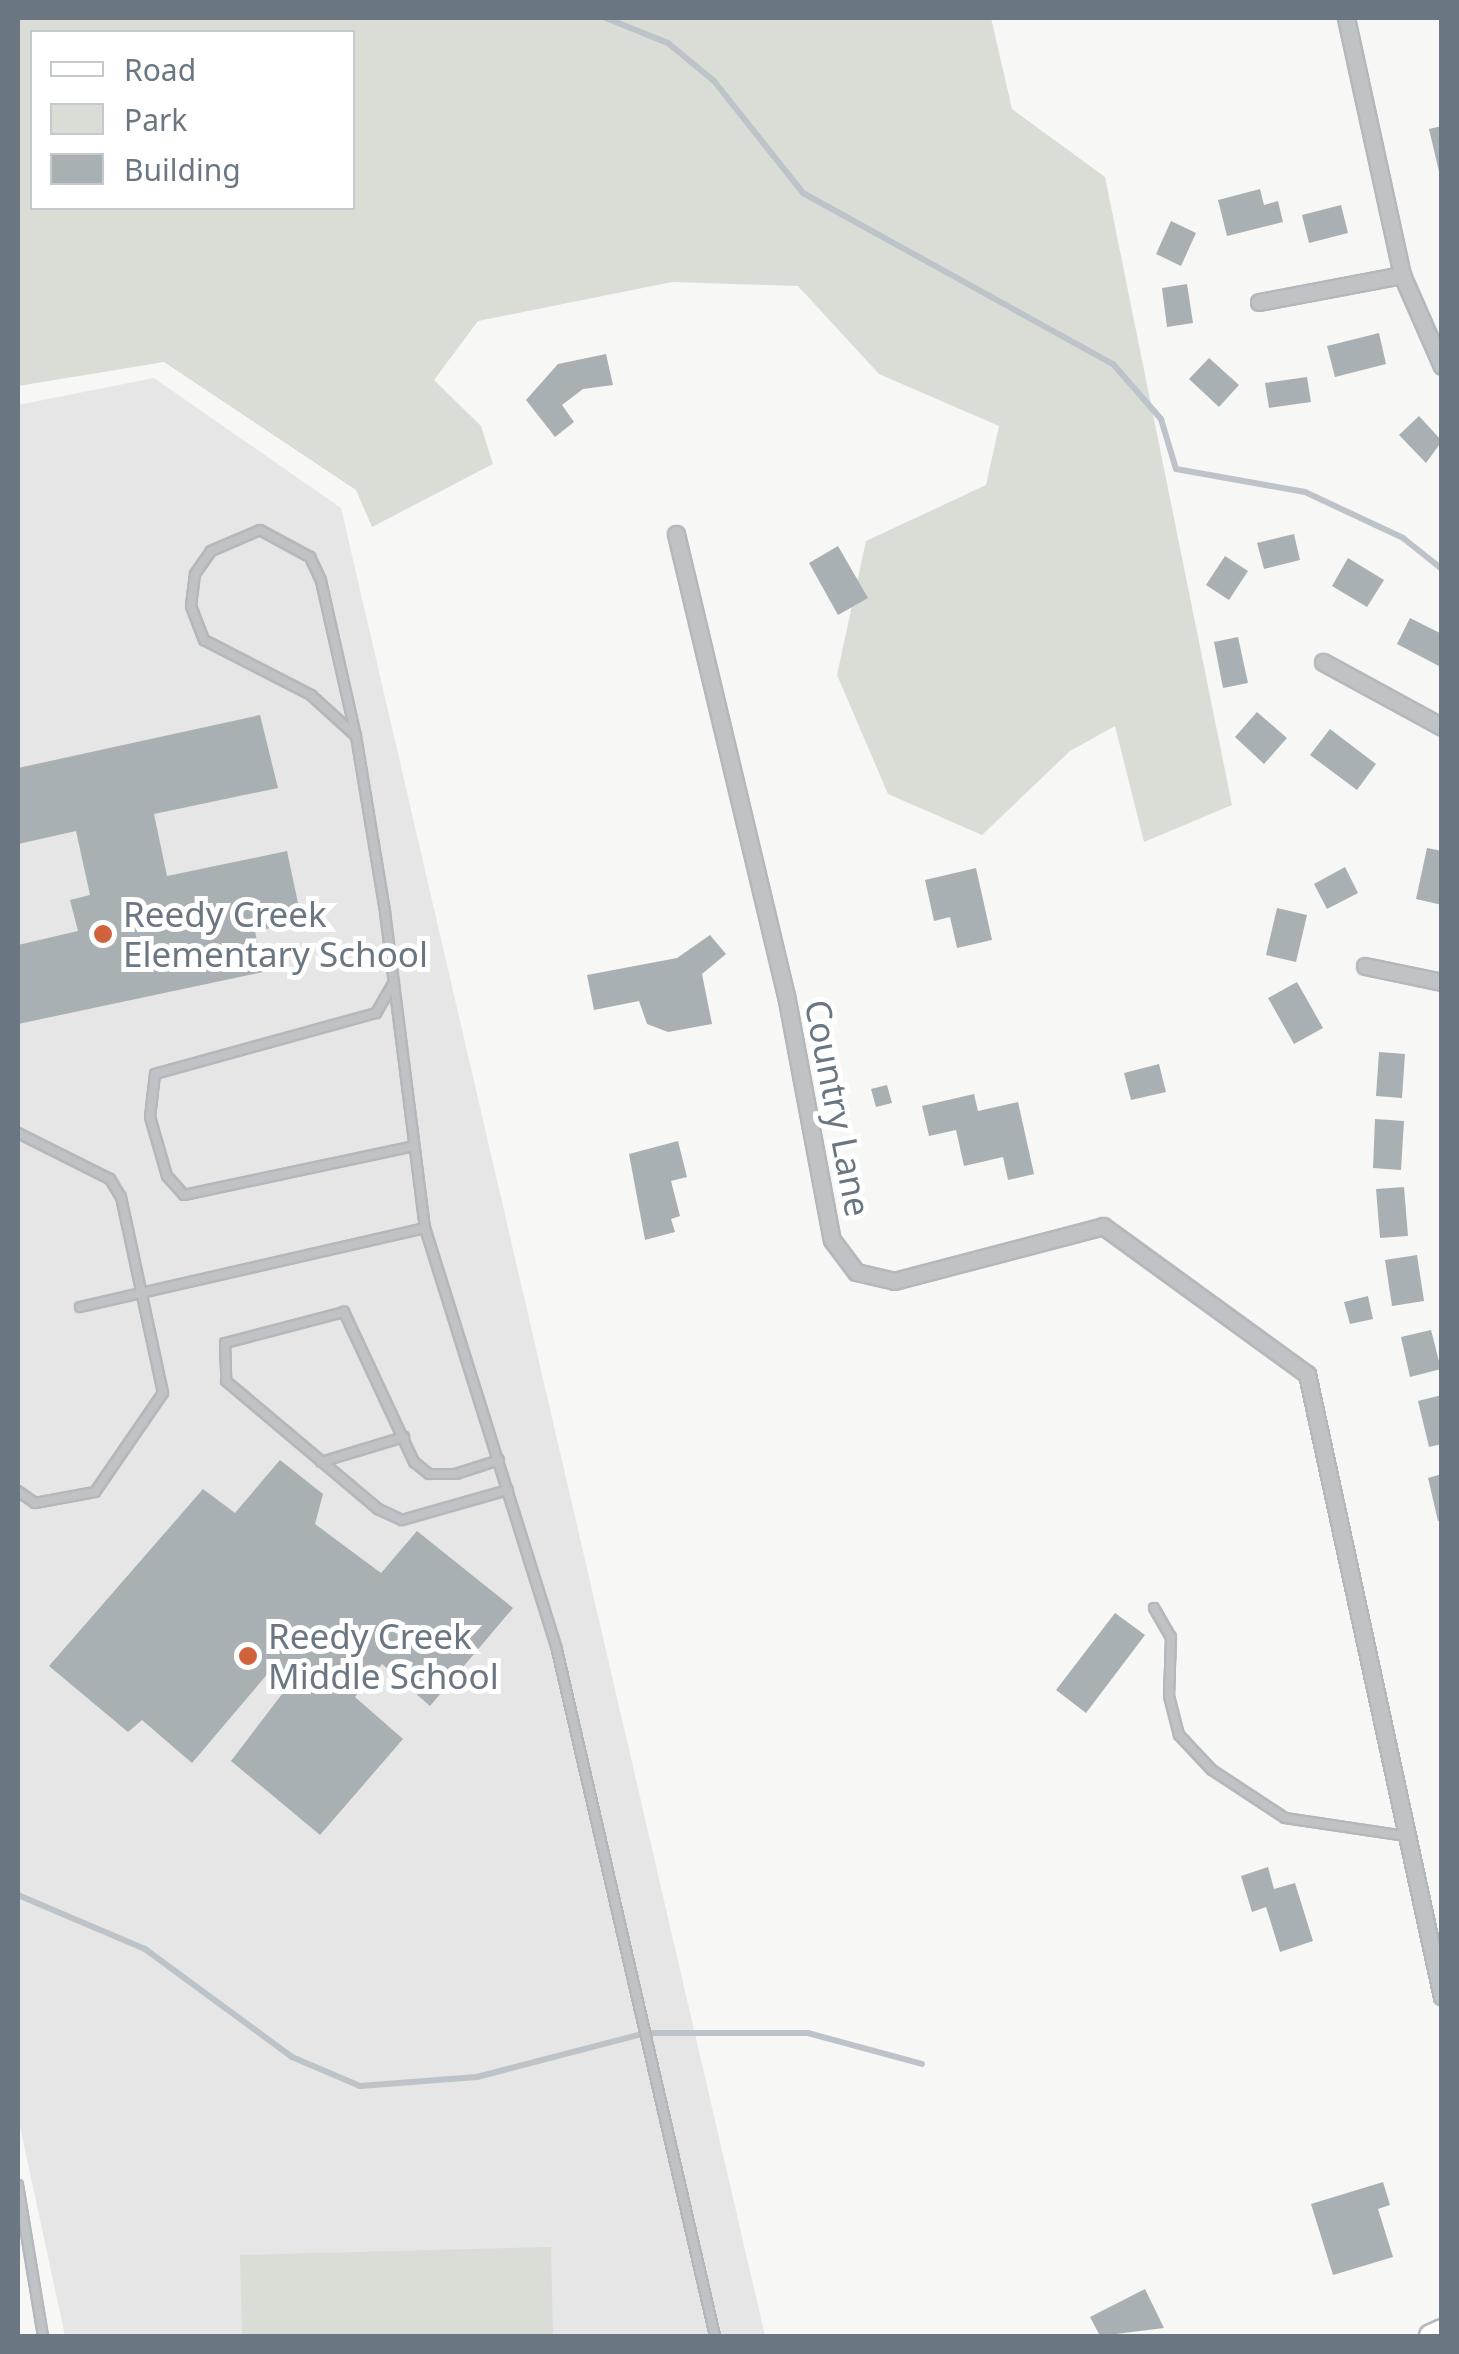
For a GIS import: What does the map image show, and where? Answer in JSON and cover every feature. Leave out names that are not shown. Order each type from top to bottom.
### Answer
[{"type":"street","points":[[1346,18],[1402,275],[1442,366]]},
{"type":"street","points":[[1259,302],[1402,275]]},
{"type":"street","name":"Country Lane","points":[[676,534],[786,995],[832,1240],[856,1272],[894,1281],[1104,1226],[1307,1374],[1442,1997]]},
{"type":"street","points":[[1323,662],[1442,727]]},
{"type":"street","points":[[1365,966],[1442,982]]},
{"type":"street","points":[[1431,2336],[1442,2330]]},
{"type":"lane","points":[[356,736],[311,695],[204,640],[191,606],[194,574],[211,551],[260,530],[310,557],[356,736],[394,982],[425,1228],[557,1650],[715,2336]]},
{"type":"lane","points":[[394,982],[376,1014],[154,1074],[150,1117],[167,1176],[184,1195],[414,1146]]},
{"type":"lane","points":[[18,1132],[110,1179],[146,1291],[163,1393],[95,1492],[35,1503],[18,1492]]},
{"type":"lane","points":[[80,1307],[425,1228]]},
{"type":"lane","points":[[499,1460],[429,1474],[404,1437],[344,1312],[225,1344],[226,1381],[321,1462],[402,1520],[508,1490]]},
{"type":"lane","points":[[321,1462],[404,1437]]},
{"type":"lane","points":[[1154,1608],[1171,1637],[1168,1696],[1179,1735],[1212,1770],[1285,1818],[1405,1836]]},
{"type":"lane","points":[[18,2185],[43,2336]]},
{"type":"shaded area","points":[[154,378],[341,508],[765,2336],[65,2336],[18,2117],[18,405]]},
{"type":"green space","points":[[18,18],[991,18],[1012,109],[1105,177],[1232,805],[1144,842],[1115,726],[1070,751],[982,835],[888,794],[837,675],[866,541],[986,485],[999,426],[879,374],[798,286],[672,282],[478,321],[434,380],[481,426],[493,464],[372,527],[356,490],[164,362],[18,386]]},
{"type":"green space","points":[[551,2247],[553,2336],[242,2336],[240,2255]]},
{"type":"building","points":[[1442,126],[1442,176],[1440,176],[1429,129]]},
{"type":"building","points":[[1260,189],[1264,205],[1278,201],[1283,222],[1227,236],[1218,200]]},
{"type":"building","points":[[1341,205],[1348,233],[1309,243],[1302,215]]},
{"type":"building","points":[[1171,221],[1196,233],[1181,266],[1156,254]]},
{"type":"building","points":[[1187,284],[1193,323],[1167,327],[1162,288]]},
{"type":"building","points":[[1379,333],[1386,364],[1335,377],[1327,346]]},
{"type":"building","points":[[606,354],[613,385],[583,389],[562,405],[574,422],[555,437],[526,400],[558,364]]},
{"type":"building","points":[[1209,358],[1239,385],[1219,407],[1189,379]]},
{"type":"building","points":[[1307,377],[1311,402],[1269,408],[1265,383]]},
{"type":"building","points":[[1419,416],[1442,441],[1426,463],[1399,435]]},
{"type":"building","points":[[1294,534],[1300,560],[1264,569],[1257,543]]},
{"type":"building","points":[[838,546],[868,598],[838,615],[809,563]]},
{"type":"building","points":[[1225,556],[1248,571],[1229,600],[1206,585]]},
{"type":"building","points":[[1348,558],[1384,580],[1367,607],[1332,586]]},
{"type":"building","points":[[1410,618],[1442,634],[1439,666],[1397,644]]},
{"type":"building","points":[[1238,637],[1248,683],[1223,688],[1214,642]]},
{"type":"building","points":[[1257,712],[1287,738],[1264,764],[1235,737]]},
{"type":"building","points":[[260,715],[278,788],[154,814],[167,876],[287,851],[302,922],[255,931],[263,972],[18,1024],[18,945],[78,931],[70,900],[90,895],[76,831],[18,844],[18,768]]},
{"type":"building","points":[[1330,729],[1376,764],[1357,790],[1310,755]]},
{"type":"building","points":[[1427,848],[1442,851],[1442,905],[1416,899]]},
{"type":"building","points":[[1345,867],[1358,893],[1327,909],[1314,884]]},
{"type":"building","points":[[976,868],[992,940],[957,948],[950,917],[934,921],[925,880]]},
{"type":"building","points":[[1277,908],[1307,915],[1296,962],[1266,955]]},
{"type":"building","points":[[710,935],[726,954],[702,974],[712,1024],[668,1032],[647,1024],[639,1001],[594,1010],[587,975],[677,958]]},
{"type":"building","points":[[1297,982],[1323,1028],[1294,1044],[1268,998]]},
{"type":"building","points":[[1379,1052],[1405,1054],[1402,1098],[1376,1096]]},
{"type":"building","points":[[1159,1064],[1166,1092],[1131,1100],[1124,1073]]},
{"type":"building","points":[[887,1085],[892,1103],[876,1107],[871,1089]]},
{"type":"building","points":[[974,1094],[978,1111],[1018,1102],[1034,1174],[1008,1180],[1003,1157],[964,1166],[956,1130],[929,1136],[922,1106]]},
{"type":"building","points":[[1375,1119],[1404,1121],[1401,1170],[1373,1168]]},
{"type":"building","points":[[678,1141],[687,1177],[671,1181],[680,1216],[671,1219],[675,1232],[645,1240],[629,1154]]},
{"type":"building","points":[[1404,1187],[1408,1236],[1380,1238],[1376,1189]]},
{"type":"building","points":[[1417,1255],[1424,1301],[1392,1306],[1385,1260]]},
{"type":"building","points":[[1368,1296],[1373,1319],[1350,1324],[1344,1302]]},
{"type":"building","points":[[1431,1330],[1441,1369],[1410,1377],[1401,1337]]},
{"type":"building","points":[[1442,1395],[1442,1444],[1429,1447],[1418,1401]]},
{"type":"building","points":[[280,1460],[323,1494],[315,1524],[381,1573],[417,1531],[513,1608],[430,1706],[382,1664],[355,1697],[403,1739],[320,1835],[231,1761],[289,1685],[270,1671],[192,1763],[142,1720],[128,1732],[49,1666],[203,1489],[235,1513]]},
{"type":"building","points":[[1442,1474],[1442,1520],[1438,1521],[1428,1478]]},
{"type":"building","points":[[1115,1613],[1145,1635],[1086,1713],[1056,1690]]},
{"type":"building","points":[[1268,1867],[1274,1889],[1295,1883],[1313,1941],[1280,1952],[1266,1907],[1252,1912],[1241,1876]]},
{"type":"building","points":[[1383,2182],[1390,2205],[1378,2209],[1393,2257],[1333,2275],[1311,2204]]},
{"type":"building","points":[[1145,2289],[1164,2328],[1100,2336],[1090,2317]]},
{"type":"waterway","points":[[606,18],[668,43],[714,81],[803,193],[1113,364],[1161,419],[1176,469],[1305,492],[1403,538],[1442,569]]},
{"type":"waterway","points":[[18,1895],[145,1949],[292,2057],[360,2086],[477,2077],[646,2033],[808,2033],[922,2064]]},
{"type":"place","name":"Reedy Creek Elementary School","points":[[103,934]]},
{"type":"place","name":"Reedy Creek Middle School","points":[[248,1656]]}]
